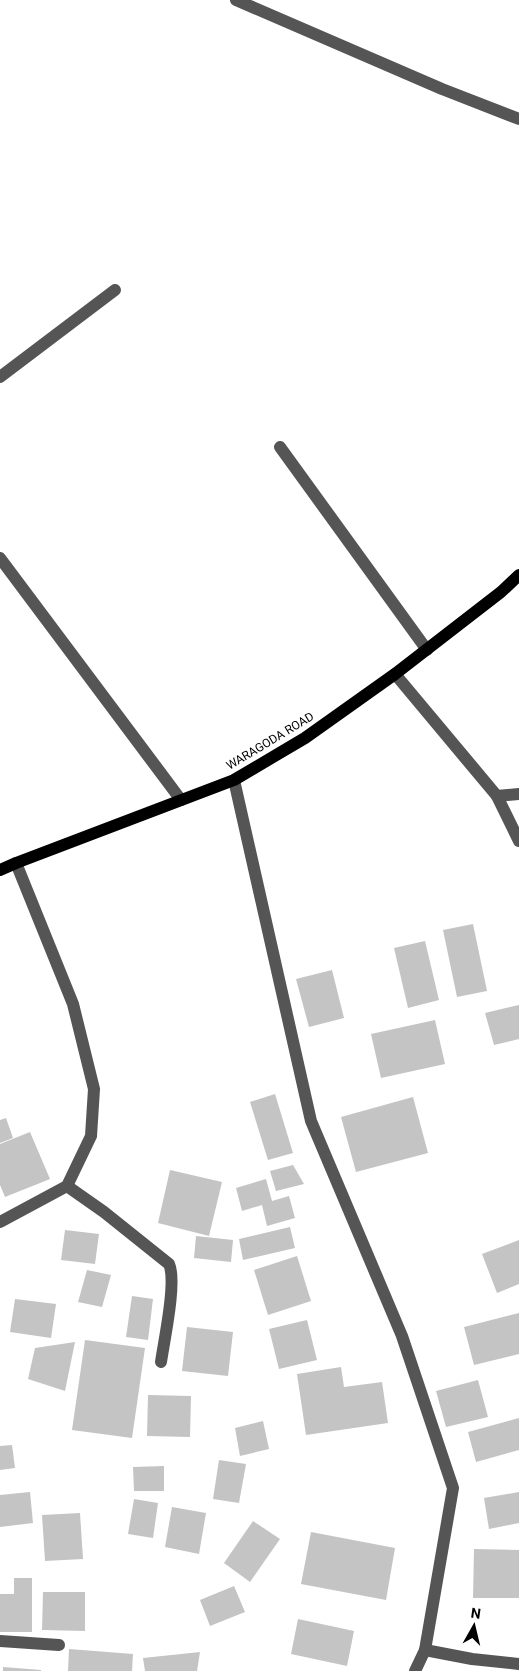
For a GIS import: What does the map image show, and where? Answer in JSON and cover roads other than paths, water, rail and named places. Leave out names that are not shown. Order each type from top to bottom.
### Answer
[{"type":"main road","name":"WARAGODA ROAD","points":[[0,870],[16,862],[234,780],[305,738],[394,674],[501,592],[519,575]]},
{"type":"street","points":[[236,0],[442,89],[519,120]]},
{"type":"street","points":[[0,377],[115,290]]},
{"type":"street","points":[[280,447],[427,650]]},
{"type":"street","points":[[0,558],[181,800]]},
{"type":"street","points":[[394,674],[497,796],[519,841]]},
{"type":"street","points":[[234,780],[311,1121],[402,1336],[453,1488],[425,1650],[415,1671]]},
{"type":"street","points":[[497,796],[519,794]]},
{"type":"street","points":[[0,1222],[67,1186],[91,1136],[94,1089],[73,1004],[16,862]]},
{"type":"street","points":[[67,1186],[104,1212],[169,1264],[172,1270],[171,1289],[162,1362]]},
{"type":"street","points":[[0,1641],[59,1645]]},
{"type":"street","points":[[425,1650],[472,1659],[519,1664]]}]
